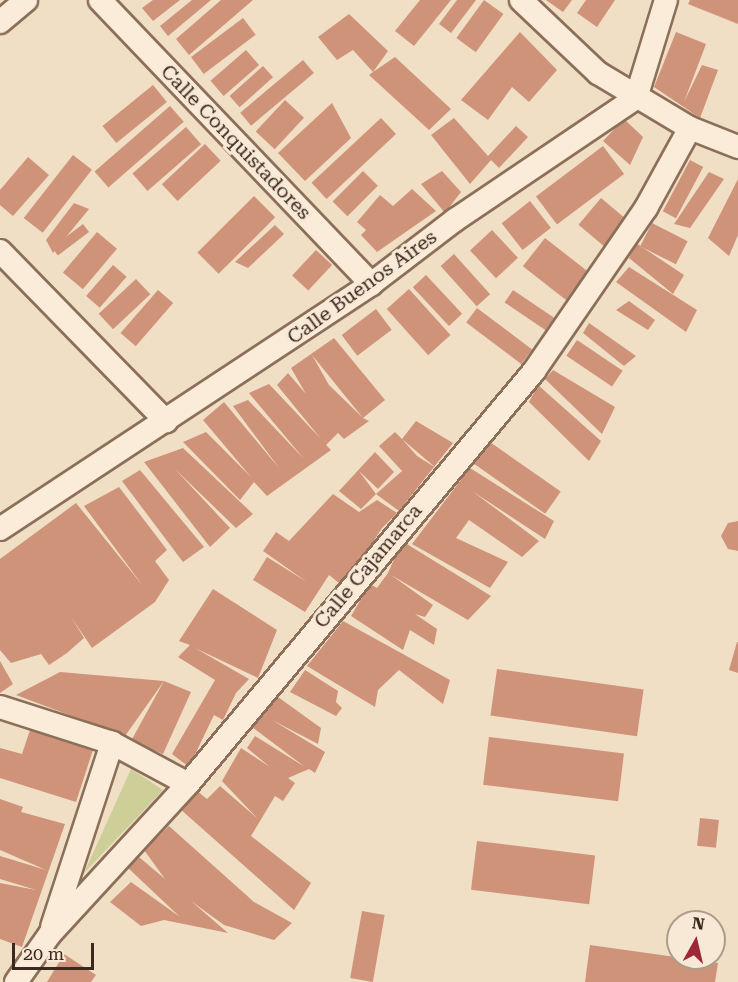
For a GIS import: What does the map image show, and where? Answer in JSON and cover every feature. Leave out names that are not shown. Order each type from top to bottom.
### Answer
[{"type":"street","points":[[0,22],[26,0]]},
{"type":"street","name":"Calle Conquistadores","points":[[100,0],[371,284]]},
{"type":"street","points":[[521,0],[598,73],[636,98],[690,128],[738,147]]},
{"type":"street","points":[[636,98],[666,0]]},
{"type":"street","name":"Calle Buenos Aires","points":[[0,529],[371,284],[455,220],[636,98]]},
{"type":"street","name":"Calle Cajamarca","points":[[16,982],[50,934],[188,783],[534,371],[646,208],[690,128]]},
{"type":"street","points":[[0,252],[166,421]]},
{"type":"street","points":[[0,707],[112,742],[188,783]]},
{"type":"street","points":[[50,934],[112,742]]},
{"type":"green space","points":[[131,769],[163,790],[84,873]]},
{"type":"building","points":[[153,0],[180,0],[153,21],[142,8]]},
{"type":"building","points":[[192,0],[211,0],[168,36],[160,26]]},
{"type":"building","points":[[221,0],[253,0],[189,55],[176,39]]},
{"type":"building","points":[[420,0],[451,0],[414,46],[395,31]]},
{"type":"building","points":[[457,0],[476,0],[451,33],[439,24]]},
{"type":"building","points":[[484,0],[503,14],[476,52],[456,38]]},
{"type":"building","points":[[546,0],[572,0],[563,12]]},
{"type":"building","points":[[586,0],[615,0],[597,27],[577,13]]},
{"type":"building","points":[[690,0],[738,0],[738,24],[688,4]]},
{"type":"building","points":[[349,14],[388,51],[373,72],[353,50],[337,60],[318,37]]},
{"type":"building","points":[[243,18],[256,35],[204,74],[191,57]]},
{"type":"building","points":[[520,32],[557,70],[529,102],[512,87],[488,120],[461,100]]},
{"type":"building","points":[[676,32],[706,44],[684,102],[702,65],[718,70],[700,118],[654,87]]},
{"type":"building","points":[[246,50],[259,65],[224,96],[211,81]]},
{"type":"building","points":[[395,57],[451,109],[429,130],[369,75]]},
{"type":"building","points":[[303,60],[314,73],[251,126],[240,113]]},
{"type":"building","points":[[263,66],[273,77],[240,107],[230,96]]},
{"type":"building","points":[[153,85],[167,102],[116,143],[102,126]]},
{"type":"building","points":[[285,100],[304,118],[275,149],[256,131]]},
{"type":"building","points":[[332,103],[351,138],[305,181],[278,153]]},
{"type":"building","points":[[170,106],[184,122],[108,187],[95,172]]},
{"type":"building","points":[[381,118],[396,134],[327,199],[312,183]]},
{"type":"building","points":[[454,118],[488,156],[516,126],[528,137],[499,168],[491,160],[470,184],[431,135]]},
{"type":"building","points":[[624,119],[643,137],[630,165],[603,141]]},
{"type":"building","points":[[186,127],[201,144],[148,191],[132,174]]},
{"type":"building","points":[[205,144],[221,161],[178,201],[162,184]]},
{"type":"building","points":[[603,146],[624,174],[557,225],[536,197]]},
{"type":"building","points":[[73,155],[92,170],[43,233],[24,218]]},
{"type":"building","points":[[28,157],[49,175],[13,216],[0,205],[0,190]]},
{"type":"building","points":[[690,160],[703,167],[676,218],[663,211]]},
{"type":"building","points":[[363,171],[378,186],[347,216],[333,201]]},
{"type":"building","points":[[442,171],[461,192],[445,213],[421,184]]},
{"type":"building","points":[[709,172],[724,179],[690,228],[674,224]]},
{"type":"building","points":[[738,179],[738,235],[729,256],[708,238]]},
{"type":"building","points":[[412,189],[436,211],[377,252],[361,235],[366,230],[357,222],[380,195],[393,206]]},
{"type":"building","points":[[254,196],[275,217],[219,274],[197,253]]},
{"type":"building","points":[[601,198],[626,219],[604,246],[579,225]]},
{"type":"building","points":[[530,201],[551,228],[523,250],[502,223]]},
{"type":"building","points":[[74,203],[89,209],[53,253],[46,240]]},
{"type":"building","points":[[652,223],[688,241],[676,264],[640,246]]},
{"type":"building","points":[[83,224],[89,232],[58,255],[52,247]]},
{"type":"building","points":[[275,225],[284,234],[248,268],[235,262]]},
{"type":"building","points":[[492,230],[518,258],[496,278],[470,250]]},
{"type":"building","points":[[97,232],[117,249],[83,289],[63,273]]},
{"type":"building","points":[[545,238],[589,272],[567,301],[523,266]]},
{"type":"building","points":[[636,243],[684,275],[673,294],[629,258]]},
{"type":"building","points":[[316,250],[332,265],[308,291],[292,276]]},
{"type":"building","points":[[454,254],[490,294],[477,306],[441,266]]},
{"type":"building","points":[[113,265],[127,277],[100,308],[86,296]]},
{"type":"building","points":[[629,267],[697,310],[686,332],[616,282]]},
{"type":"building","points":[[426,275],[462,314],[449,326],[413,287]]},
{"type":"building","points":[[136,279],[150,294],[113,329],[99,314]]},
{"type":"building","points":[[409,289],[450,335],[428,355],[387,309]]},
{"type":"building","points":[[158,290],[173,303],[136,346],[121,333]]},
{"type":"building","points":[[513,290],[554,318],[546,330],[505,302]]},
{"type":"building","points":[[629,301],[655,320],[648,330],[616,310]]},
{"type":"building","points":[[477,308],[532,350],[521,364],[466,322]]},
{"type":"building","points":[[376,309],[392,330],[357,356],[342,335]]},
{"type":"building","points":[[589,323],[636,356],[624,366],[583,333]]},
{"type":"building","points":[[334,338],[385,400],[363,418],[369,421],[344,439],[338,433],[326,445],[331,450],[267,496],[254,482],[240,500],[183,442],[206,432],[251,477],[203,420],[224,402],[279,468],[233,406],[248,400],[304,459],[249,393],[269,384],[321,439],[277,385],[288,373],[306,394],[291,368]],"holes":[[[312,355],[363,418],[329,385]]]},
{"type":"building","points":[[577,340],[623,371],[612,387],[566,356]]},
{"type":"building","points":[[553,370],[615,407],[602,434],[545,379]]},
{"type":"building","points":[[538,385],[601,441],[589,461],[529,402]]},
{"type":"building","points":[[416,421],[453,443],[434,467],[402,439]]},
{"type":"building","points":[[395,432],[417,456],[434,467],[399,511],[376,494],[402,471],[379,446]]},
{"type":"building","points":[[487,440],[561,492],[545,514],[472,462]]},
{"type":"building","points":[[183,448],[253,514],[236,528],[175,469],[230,528],[210,547],[144,462]]},
{"type":"building","points":[[375,452],[394,472],[378,489],[359,471],[376,494],[361,509],[339,491]]},
{"type":"building","points":[[470,468],[554,521],[545,539],[472,491],[539,541],[522,557],[469,520],[456,538],[508,562],[490,588],[412,544]]},
{"type":"building","points":[[140,470],[204,547],[183,562],[122,481]]},
{"type":"building","points":[[119,487],[167,550],[155,561],[169,580],[155,602],[92,648],[71,617],[84,638],[67,653],[49,665],[41,654],[11,663],[0,650],[0,559],[76,503],[143,586],[84,506]]},
{"type":"building","points":[[333,494],[359,512],[377,500],[397,513],[382,528],[356,569],[339,583],[329,575],[305,612],[253,580],[267,557],[307,582],[263,551],[276,532],[289,541]]},
{"type":"building","points":[[738,521],[738,551],[728,549],[721,536],[728,523]]},
{"type":"building","points":[[402,541],[491,596],[468,620],[391,575],[433,605],[425,617],[415,614],[437,629],[434,645],[410,630],[403,650],[351,616],[370,584],[377,588],[388,573]]},
{"type":"building","points":[[213,589],[277,630],[258,678],[195,648],[249,679],[236,693],[223,720],[214,715],[189,767],[172,754],[215,680],[178,657],[190,645],[179,641]]},
{"type":"building","points":[[343,621],[450,680],[443,704],[399,670],[378,690],[375,707],[307,666]]},
{"type":"building","points":[[738,642],[738,673],[729,670]]},
{"type":"building","points":[[0,661],[13,684],[0,693]]},
{"type":"building","points":[[497,669],[644,690],[637,736],[490,716]]},
{"type":"building","points":[[305,670],[338,691],[336,702],[342,708],[336,716],[290,692]]},
{"type":"building","points":[[60,672],[164,681],[125,736],[16,695]]},
{"type":"building","points":[[164,681],[191,692],[163,754],[131,741]]},
{"type":"building","points":[[278,697],[321,728],[318,744],[272,720],[325,752],[315,773],[309,769],[288,778],[295,783],[283,801],[275,796],[251,836],[311,883],[294,910],[179,808],[196,790],[207,799],[220,786],[257,818],[222,781],[241,748],[270,767],[247,748],[255,736],[305,767],[252,727]]},
{"type":"building","points":[[31,727],[94,747],[76,802],[0,778],[0,748],[22,754]]},
{"type":"building","points":[[489,737],[624,754],[618,801],[483,785]]},
{"type":"building","points":[[0,799],[23,807],[21,812],[65,824],[22,947],[0,939],[0,883],[36,890],[0,879],[0,856],[46,870],[0,850]]},
{"type":"building","points":[[700,818],[719,820],[716,848],[697,846]]},
{"type":"building","points":[[169,826],[254,902],[292,923],[274,940],[224,925],[191,901],[228,933],[164,920],[141,926],[110,902],[131,882],[180,917],[126,866],[139,857],[165,879],[144,850]]},
{"type":"building","points":[[477,841],[595,856],[589,904],[471,890]]},
{"type":"building","points":[[362,911],[385,915],[373,982],[350,978]]},
{"type":"building","points":[[590,945],[666,956],[666,970],[717,970],[715,982],[585,982]]},
{"type":"building","points":[[64,954],[96,975],[91,982],[47,982]]}]
